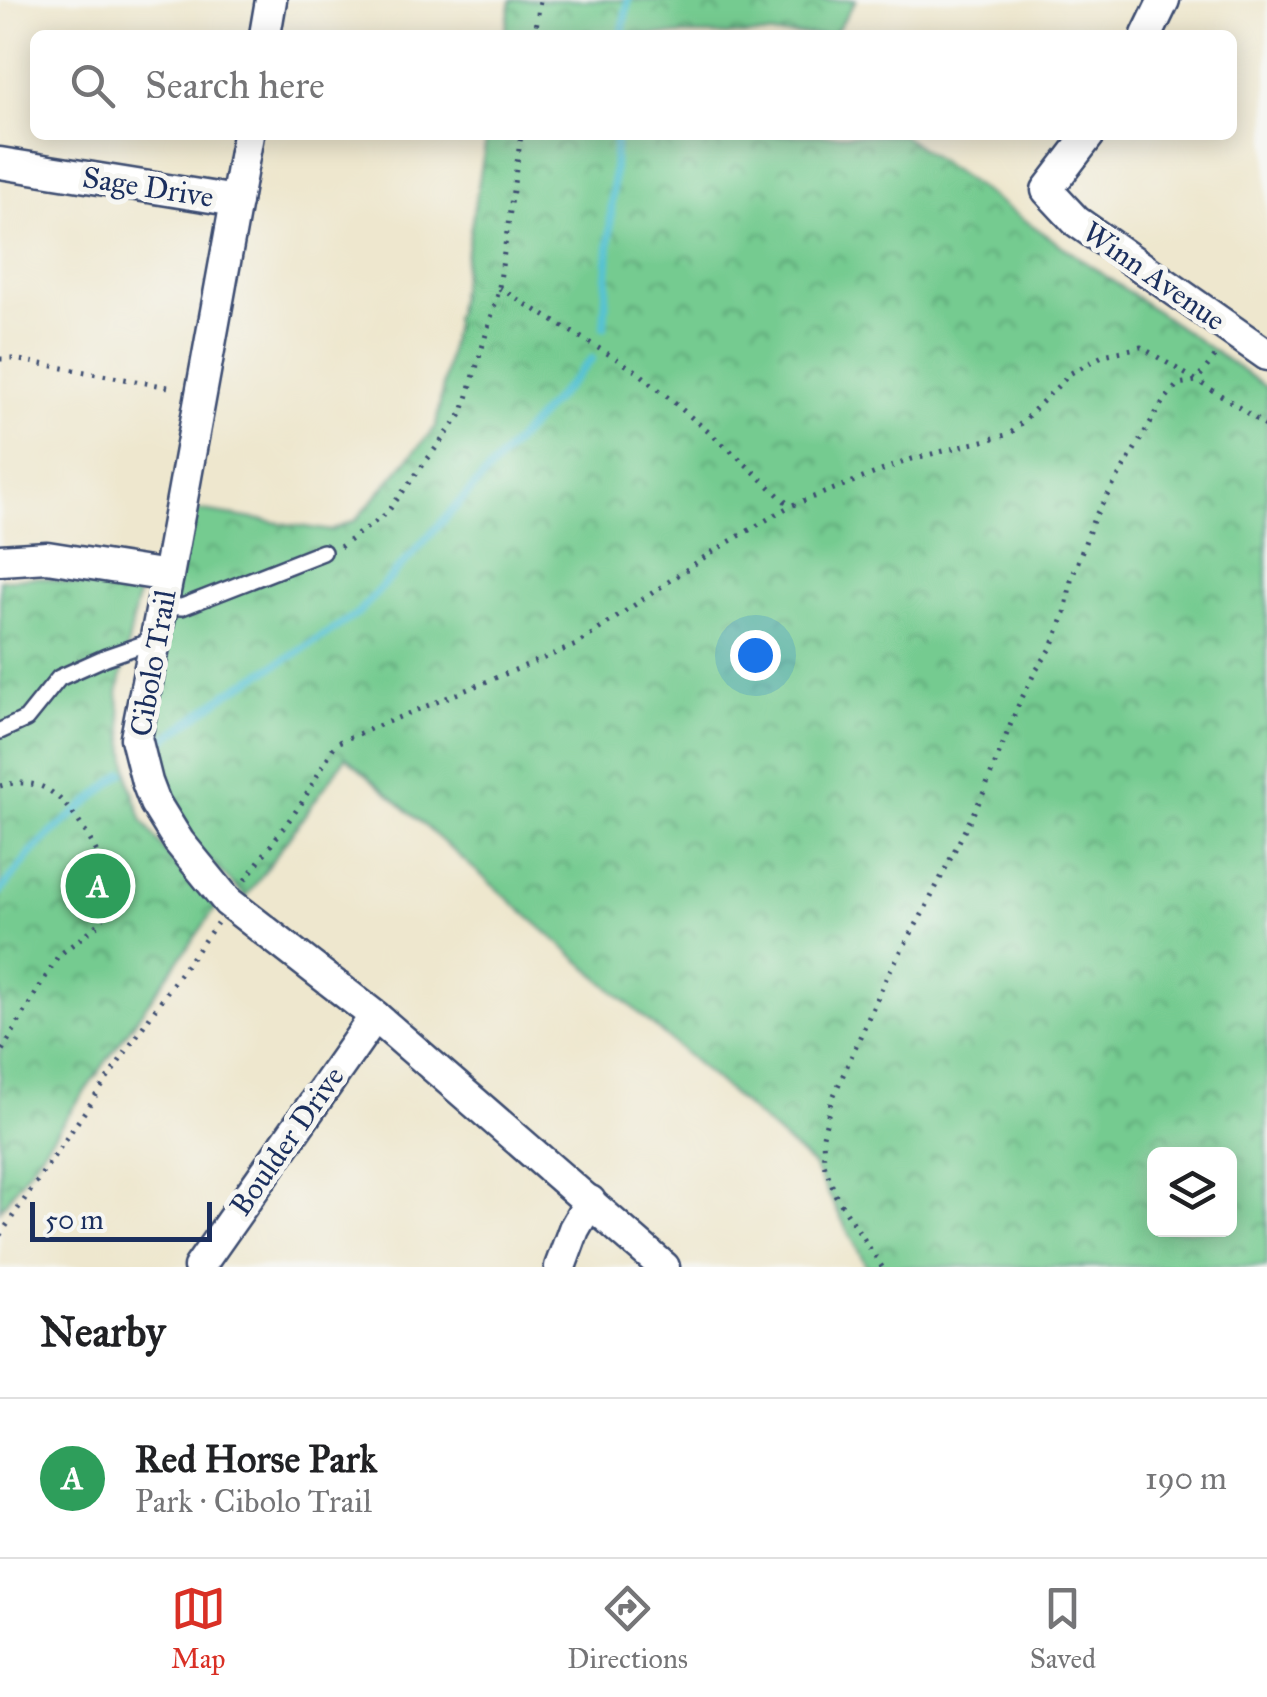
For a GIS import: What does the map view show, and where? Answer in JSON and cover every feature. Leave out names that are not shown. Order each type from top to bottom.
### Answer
[{"type":"street","points":[[266,30],[271,0]]},
{"type":"street","points":[[1149,30],[1164,0]]},
{"type":"street","name":"Cibolo Trail","points":[[247,140],[136,738],[151,792],[166,823],[228,902],[376,1016],[664,1267]]},
{"type":"street","name":"Winn Avenue","points":[[1085,140],[1047,190],[1076,221],[1267,355]]},
{"type":"street","name":"Sage Drive","points":[[0,163],[236,201]]},
{"type":"street","points":[[0,560],[47,556],[168,576]]},
{"type":"street","name":"Boulder Drive","points":[[199,1267],[376,1016]]},
{"type":"street","points":[[560,1267],[574,1229],[590,1202]]},
{"type":"lane","points":[[162,606],[182,607],[323,552]]},
{"type":"lane","points":[[0,731],[26,718],[60,678],[155,640]]},
{"type":"path","points":[[536,30],[540,0]]},
{"type":"path","points":[[323,552],[340,547],[386,514],[464,412],[499,288],[520,140]]},
{"type":"path","points":[[499,288],[638,372],[738,456],[790,506]]},
{"type":"path","points":[[882,1267],[836,1196],[824,1164],[823,1136],[831,1102],[888,974],[976,808],[1017,708],[1052,646],[1094,518],[1162,404],[1178,384],[1196,381],[1234,332]]},
{"type":"path","points":[[0,1234],[228,902],[270,848],[336,744],[576,645],[712,552],[790,506],[912,458],[1010,434],[1071,373],[1104,355],[1142,347],[1267,427]]},
{"type":"path","points":[[0,359],[201,393]]},
{"type":"path","points":[[0,786],[13,782],[40,786],[58,796],[100,856],[114,898],[100,923],[58,956],[0,1054]]},
{"type":"green space","points":[[511,0],[856,0],[837,30],[506,30]]},
{"type":"green space","points":[[486,140],[909,140],[1267,388],[1267,1267],[867,1267],[813,1165],[346,757],[246,897],[200,852],[178,823],[147,735],[190,509],[331,531],[356,520],[436,426]]},
{"type":"green space","points":[[38,577],[138,595],[118,693],[130,783],[143,821],[176,866],[218,905],[0,1210],[0,580]]},
{"type":"waterway","points":[[623,30],[628,0]]},
{"type":"waterway","points":[[604,327],[616,140]]},
{"type":"waterway","points":[[157,745],[228,693],[357,614],[592,359]]},
{"type":"waterway","points":[[0,892],[48,836],[123,773]]},
{"type":"place","name":"Red Horse Park","points":[[98,886]]}]
